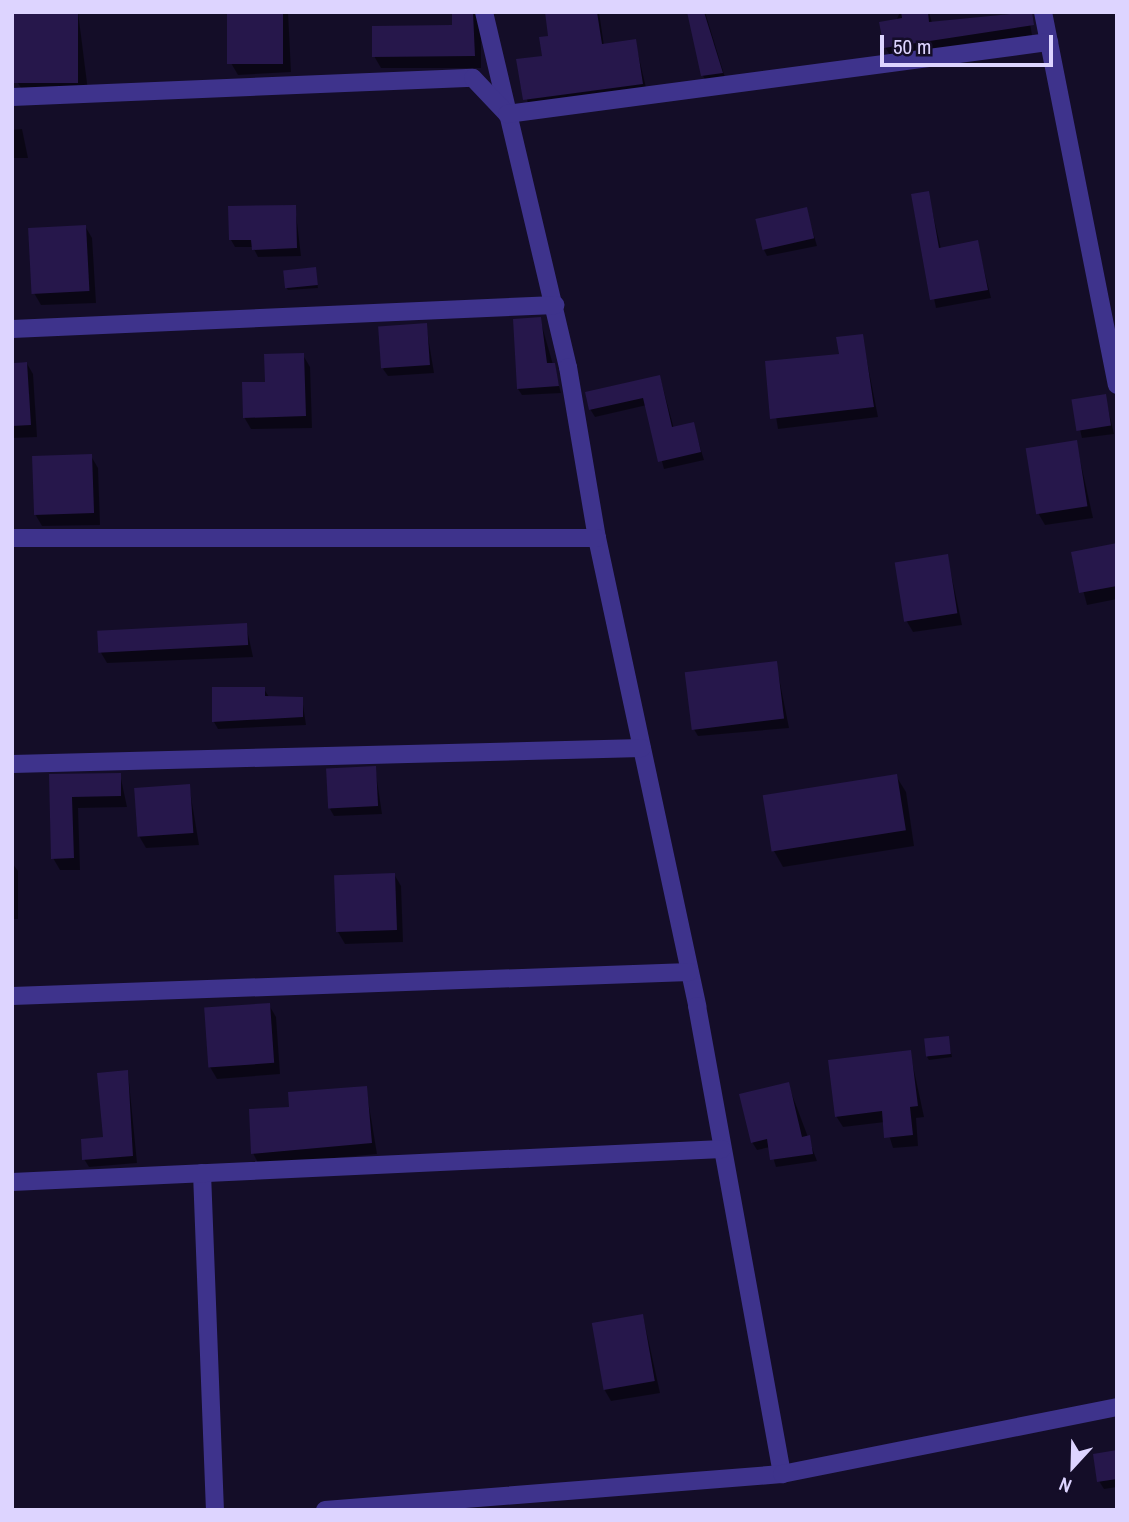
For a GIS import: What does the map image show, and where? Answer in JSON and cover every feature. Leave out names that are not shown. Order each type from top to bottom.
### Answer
[{"type":"street","points":[[484,12],[555,305],[597,538],[690,972],[782,1474]]},
{"type":"street","points":[[1043,12],[1117,385]]},
{"type":"street","points":[[507,114],[1049,42]]},
{"type":"street","points":[[12,97],[472,78],[507,114]]},
{"type":"street","points":[[12,328],[555,305]]},
{"type":"street","points":[[12,538],[597,538]]},
{"type":"street","points":[[12,764],[642,748]]},
{"type":"street","points":[[12,996],[690,972]]},
{"type":"street","points":[[12,1182],[722,1149]]},
{"type":"street","points":[[202,1173],[215,1510]]},
{"type":"street","points":[[325,1510],[782,1474],[1117,1407]]},
{"type":"building","points":[[13,12],[78,12],[78,83],[13,83]]},
{"type":"building","points":[[227,12],[283,12],[283,64],[227,64]]},
{"type":"building","points":[[452,12],[473,12],[475,56],[372,57],[372,26],[452,25]]},
{"type":"building","points":[[545,12],[597,12],[602,44],[636,39],[643,84],[523,100],[516,59],[542,56],[539,37],[548,36]]},
{"type":"building","points":[[687,12],[704,12],[723,73],[701,76]]},
{"type":"building","points":[[901,12],[928,12],[929,22],[1032,12],[1034,25],[884,48],[879,22],[902,18]]},
{"type":"building","points":[[929,191],[939,248],[978,240],[988,290],[930,300],[911,194]]},
{"type":"building","points":[[296,205],[297,248],[252,250],[251,240],[229,240],[228,206]]},
{"type":"building","points":[[807,207],[814,238],[763,250],[755,219]]},
{"type":"building","points":[[86,225],[89,291],[32,294],[28,228]]},
{"type":"building","points":[[316,267],[318,285],[285,288],[283,270]]},
{"type":"building","points":[[541,317],[547,363],[555,363],[559,386],[517,389],[513,319]]},
{"type":"building","points":[[427,323],[430,365],[381,368],[378,326]]},
{"type":"building","points":[[863,334],[874,407],[770,419],[765,361],[839,354],[836,337]]},
{"type":"building","points":[[304,353],[306,416],[243,418],[242,382],[265,382],[264,354]]},
{"type":"building","points":[[27,362],[31,425],[12,426],[12,363]]},
{"type":"building","points":[[660,375],[672,427],[694,422],[701,452],[658,462],[643,398],[589,410],[585,392]]},
{"type":"building","points":[[1106,394],[1111,426],[1076,431],[1071,399]]},
{"type":"building","points":[[1077,440],[1087,506],[1036,514],[1026,448]]},
{"type":"building","points":[[92,454],[94,513],[34,515],[32,456]]},
{"type":"building","points":[[1117,543],[1117,586],[1079,593],[1071,552]]},
{"type":"building","points":[[948,554],[957,613],[904,622],[895,562]]},
{"type":"building","points":[[247,623],[248,645],[98,653],[97,631]]},
{"type":"building","points":[[777,661],[784,719],[692,730],[685,672]]},
{"type":"building","points":[[212,687],[265,687],[265,696],[303,697],[303,717],[212,722]]},
{"type":"building","points":[[376,766],[378,806],[328,809],[326,769]]},
{"type":"building","points":[[121,773],[121,796],[72,797],[74,858],[51,859],[49,774]]},
{"type":"building","points":[[897,774],[906,830],[772,852],[763,795]]},
{"type":"building","points":[[190,784],[193,833],[138,837],[134,788]]},
{"type":"building","points":[[395,873],[397,930],[336,932],[334,875]]},
{"type":"building","points":[[270,1003],[274,1063],[208,1067],[204,1008]]},
{"type":"building","points":[[949,1036],[951,1054],[926,1057],[924,1039]]},
{"type":"building","points":[[911,1050],[918,1106],[910,1107],[913,1135],[884,1138],[882,1111],[835,1117],[828,1060]]},
{"type":"building","points":[[128,1070],[133,1156],[82,1160],[81,1139],[103,1137],[97,1073]]},
{"type":"building","points":[[789,1082],[802,1137],[810,1135],[813,1154],[770,1160],[767,1139],[751,1143],[739,1094]]},
{"type":"building","points":[[367,1086],[372,1143],[251,1154],[249,1109],[289,1107],[288,1092]]},
{"type":"building","points":[[643,1314],[655,1381],[604,1390],[592,1323]]},
{"type":"building","points":[[1117,1450],[1117,1479],[1097,1482],[1093,1454]]}]
